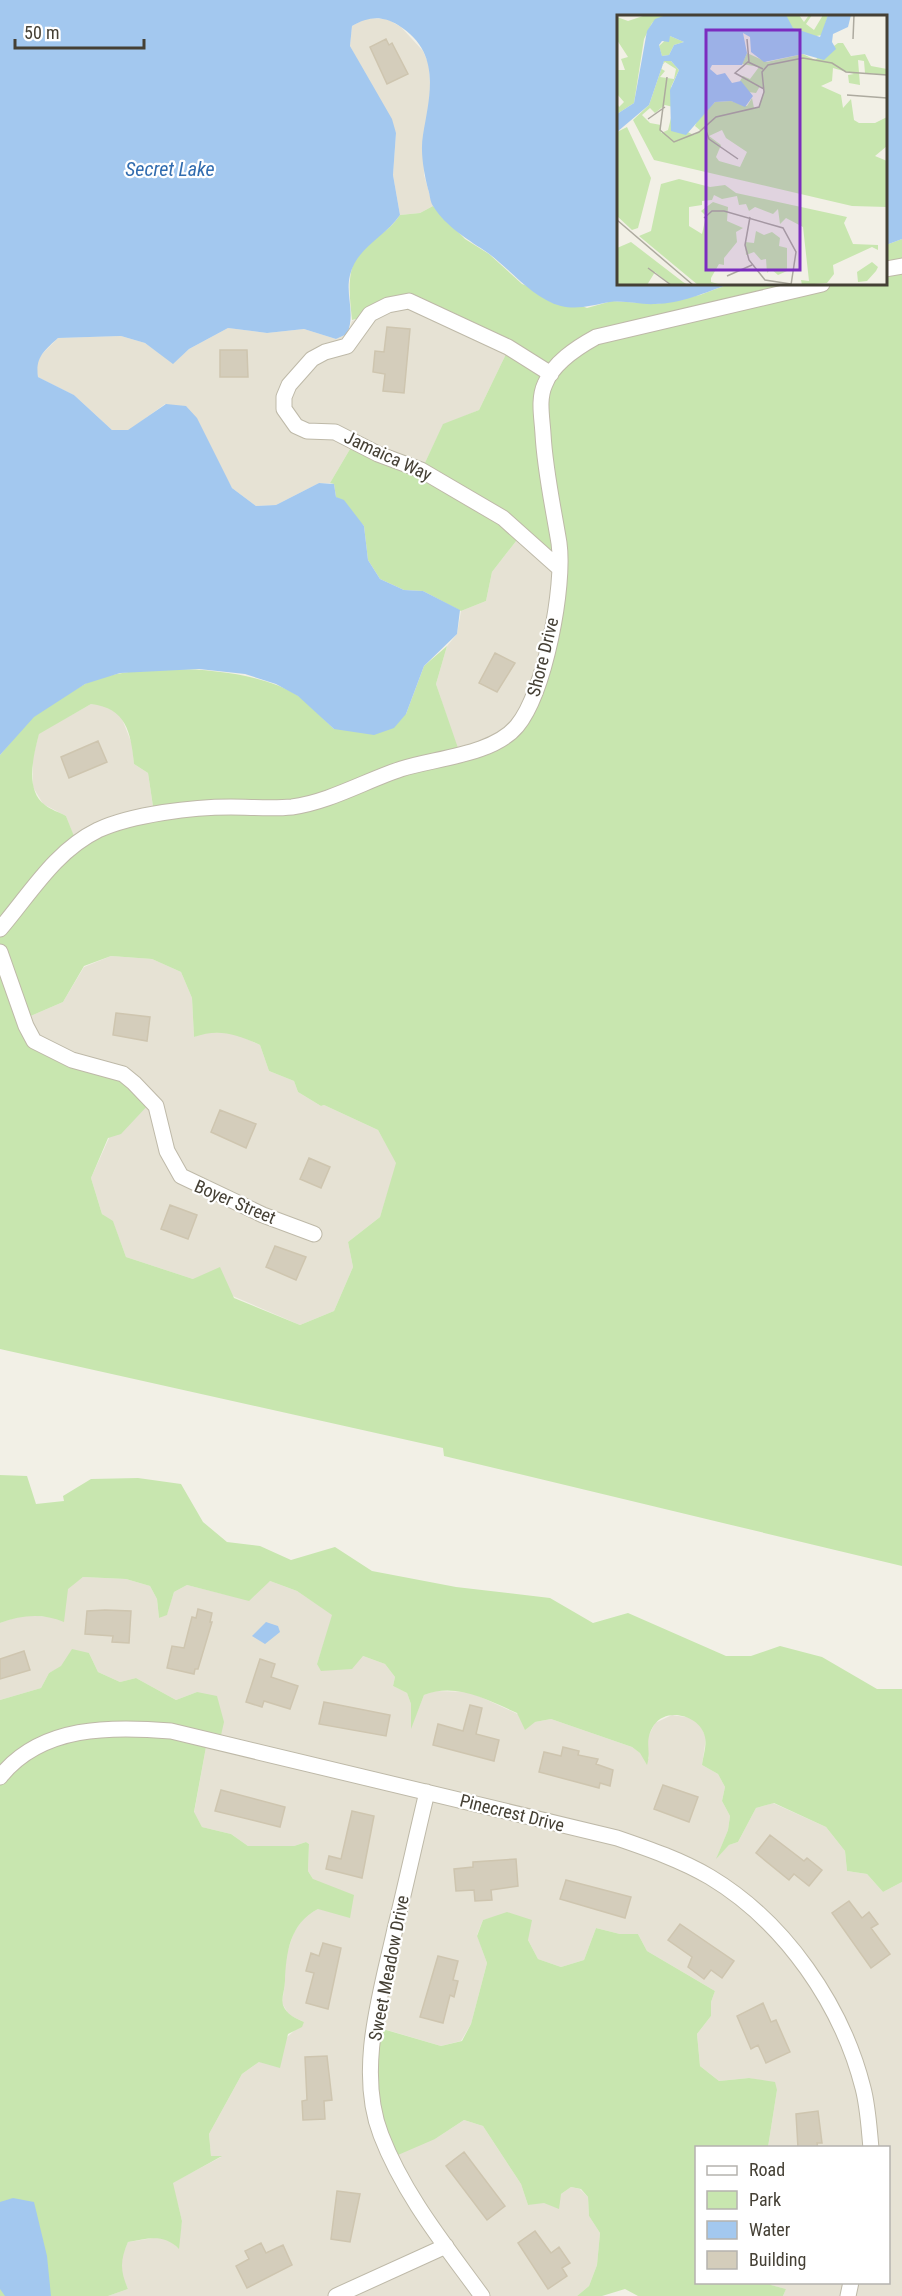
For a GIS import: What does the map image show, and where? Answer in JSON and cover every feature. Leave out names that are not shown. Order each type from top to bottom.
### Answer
[{"type":"street","points":[[887,268],[902,266]]},
{"type":"street","name":"Shore Drive","points":[[0,929],[27,893],[60,858],[96,831],[116,823],[217,808],[292,807],[401,769],[494,743],[508,734],[530,708],[554,616],[559,546],[543,453],[541,416],[545,383],[551,374],[579,346],[596,337],[818,285]]},
{"type":"street","name":"Jamaica Way","points":[[551,374],[508,347],[410,301],[388,305],[370,314],[347,346],[312,359],[289,385],[284,397],[284,409],[296,426],[307,430],[335,432],[378,453],[421,470],[503,518],[559,568]]},
{"type":"street","name":"Boyer Street","points":[[0,952],[26,1026],[34,1041],[72,1060],[123,1074],[134,1083],[156,1106],[167,1151],[181,1176],[263,1215],[314,1234]]},
{"type":"street","name":"Pinecrest Drive","points":[[0,1777],[11,1763],[36,1747],[62,1736],[117,1728],[171,1731],[617,1838],[681,1862],[711,1877],[766,1921],[791,1948],[828,2003],[853,2058],[863,2089],[871,2146]]},
{"type":"street","name":"Sweet Meadow Drive","points":[[426,1792],[377,2013],[372,2085],[373,2106],[380,2133],[414,2202],[482,2296]]},
{"type":"street","points":[[336,2296],[446,2246]]},
{"type":"shaded area","points":[[367,18],[387,19],[401,27],[423,51],[429,65],[431,103],[423,137],[424,175],[433,206],[420,213],[400,215],[393,175],[396,133],[350,46],[352,26]]},
{"type":"shaded area","points":[[406,300],[506,354],[479,410],[443,425],[423,467],[353,444],[330,483],[319,483],[276,505],[256,506],[232,488],[220,467],[165,404],[128,431],[112,430],[74,395],[38,377],[36,366],[40,356],[58,338],[121,336],[145,343],[173,363],[189,349],[228,328],[267,333],[304,329],[336,339],[347,334],[352,321]]},
{"type":"shaded area","points":[[520,536],[556,562],[536,687],[507,733],[458,751],[436,684],[447,646],[457,634],[461,611],[486,601],[492,572]]},
{"type":"shaded area","points":[[91,704],[106,705],[120,714],[132,744],[134,764],[148,773],[154,813],[76,842],[66,816],[43,804],[33,787],[33,757],[39,733]]},
{"type":"shaded area","points":[[111,956],[152,959],[181,972],[192,998],[194,1037],[207,1032],[234,1033],[260,1045],[269,1071],[294,1081],[298,1092],[321,1106],[324,1105],[378,1130],[397,1163],[380,1217],[348,1242],[353,1267],[334,1311],[300,1325],[193,1279],[126,1257],[113,1222],[102,1214],[91,1178],[109,1138],[40,1045],[26,1018],[63,1002],[84,967]]},
{"type":"shaded area","points":[[83,1577],[126,1579],[150,1586],[157,1599],[159,1618],[167,1614],[174,1592],[187,1585],[227,1595],[270,1581],[297,1591],[333,1615],[317,1664],[363,1656],[385,1664],[395,1677],[393,1686],[407,1693],[411,1704],[411,1727],[424,1695],[435,1691],[470,1692],[535,1722],[551,1719],[632,1747],[649,1759],[646,1741],[655,1723],[672,1715],[692,1718],[700,1724],[706,1738],[702,1765],[718,1774],[725,1787],[722,1801],[730,1816],[728,1830],[717,1857],[729,1845],[738,1842],[756,1808],[773,1803],[826,1827],[845,1851],[847,1871],[867,1874],[883,1892],[902,1882],[902,2296],[783,2296],[786,2289],[770,2284],[890,2284],[890,2146],[768,2146],[777,2090],[767,2082],[749,2078],[719,2081],[700,2066],[697,2034],[711,2016],[711,2002],[715,1991],[647,1951],[638,1934],[620,1934],[596,1928],[584,1960],[561,1967],[538,1959],[528,1940],[505,1914],[483,1920],[477,1935],[487,1963],[471,2024],[461,2041],[441,2046],[377,2027],[435,2139],[464,2120],[483,2126],[521,2184],[528,2205],[561,2194],[571,2187],[580,2189],[588,2197],[589,2216],[600,2233],[597,2265],[589,2286],[577,2296],[108,2296],[128,2289],[122,2276],[121,2258],[128,2242],[160,2237],[172,2242],[178,2248],[182,2221],[172,2183],[221,2157],[211,2157],[209,2134],[242,2074],[304,2022],[289,2015],[282,2003],[285,1983],[284,1962],[294,1932],[306,1915],[318,1909],[313,1879],[308,1871],[309,1844],[306,1842],[294,1846],[248,1846],[231,1834],[202,1827],[194,1813],[206,1747],[197,1692],[176,1700],[136,1678],[120,1682],[98,1672],[89,1653],[49,1673],[41,1688],[0,1700],[0,1623],[22,1615],[52,1617],[67,1588]]},
{"type":"green space","points":[[433,206],[465,239],[489,254],[522,284],[587,308],[612,301],[657,304],[700,295],[726,285],[887,285],[887,245],[902,239],[902,1566],[444,1456],[443,1448],[0,1349],[0,755],[38,713],[83,685],[104,677],[160,669],[222,672],[251,677],[277,685],[297,695],[334,729],[406,714],[424,666],[447,646],[436,684],[459,751],[491,743],[529,707],[559,577],[520,536],[492,572],[486,601],[461,611],[423,591],[404,590],[380,579],[368,560],[364,526],[336,497],[334,484],[330,483],[353,444],[423,467],[443,424],[479,410],[506,354],[420,304],[352,320],[350,284],[356,258],[400,215],[420,213]],"holes":[[[91,704],[103,706],[119,716],[125,724],[131,742],[134,764],[148,773],[154,813],[76,841],[66,816],[47,807],[34,790],[33,761],[39,734]],[[111,956],[152,959],[181,972],[192,998],[194,1037],[219,1033],[243,1038],[260,1045],[269,1071],[294,1081],[298,1092],[321,1106],[324,1105],[378,1130],[396,1163],[380,1217],[348,1242],[353,1267],[334,1311],[300,1325],[234,1298],[220,1267],[193,1279],[126,1257],[113,1221],[102,1214],[91,1178],[108,1138],[121,1134],[151,1102],[122,1072],[30,1035],[26,1018],[63,1002],[84,966]]]},
{"type":"green space","points":[[0,1475],[27,1476],[36,1504],[64,1501],[63,1496],[91,1479],[138,1478],[181,1484],[203,1522],[227,1542],[260,1546],[291,1560],[335,1547],[372,1571],[456,1587],[550,1598],[593,1623],[628,1613],[726,1656],[751,1656],[780,1646],[822,1657],[877,1689],[902,1689],[902,1882],[883,1892],[867,1874],[847,1871],[845,1851],[826,1827],[774,1803],[756,1808],[738,1842],[729,1845],[716,1859],[728,1830],[730,1816],[722,1801],[725,1787],[718,1774],[702,1765],[706,1744],[702,1730],[691,1719],[683,1716],[667,1716],[654,1725],[648,1741],[647,1765],[640,1753],[632,1747],[551,1719],[535,1722],[525,1730],[517,1713],[472,1694],[448,1690],[424,1695],[411,1729],[411,1704],[407,1693],[393,1686],[395,1677],[385,1664],[363,1656],[352,1669],[321,1671],[317,1664],[332,1615],[297,1591],[270,1581],[249,1601],[187,1585],[174,1592],[167,1615],[159,1618],[157,1599],[150,1586],[126,1579],[83,1577],[68,1589],[64,1622],[48,1617],[32,1616],[0,1623]]},
{"type":"green space","points":[[72,1649],[89,1653],[98,1672],[120,1682],[136,1678],[176,1700],[197,1692],[217,1696],[224,1722],[219,1744],[206,1747],[194,1812],[202,1827],[231,1834],[248,1846],[294,1846],[306,1842],[309,1844],[308,1871],[313,1879],[354,1895],[350,1918],[318,1909],[301,1922],[291,1940],[283,2002],[289,2014],[304,2022],[302,2027],[288,2034],[280,2068],[259,2062],[242,2074],[209,2134],[211,2156],[222,2156],[173,2183],[182,2221],[179,2249],[161,2239],[128,2242],[122,2266],[128,2289],[108,2296],[0,2296],[0,1700],[41,1688],[49,1673],[61,1666]]},
{"type":"green space","points":[[507,1912],[532,1920],[528,1940],[538,1959],[561,1967],[584,1960],[596,1928],[620,1934],[638,1934],[647,1951],[715,1991],[711,2002],[711,2016],[697,2034],[700,2066],[719,2081],[749,2078],[775,2082],[777,2090],[768,2146],[695,2146],[695,2284],[770,2284],[786,2289],[783,2296],[638,2296],[625,2289],[602,2296],[577,2296],[589,2286],[597,2265],[600,2233],[589,2216],[588,2197],[581,2189],[571,2187],[561,2194],[559,2209],[544,2203],[528,2205],[521,2184],[483,2126],[464,2120],[435,2139],[391,2158],[372,2107],[376,2027],[441,2046],[462,2041],[471,2024],[487,1963],[477,1936],[483,1920]]},
{"type":"water","name":"Secret Lake","points":[[0,0],[902,0],[902,239],[887,245],[887,15],[617,15],[617,285],[726,285],[674,302],[650,304],[610,302],[573,307],[551,302],[522,283],[488,253],[444,220],[431,202],[423,162],[422,142],[430,75],[421,48],[412,36],[398,25],[386,20],[369,19],[352,26],[350,46],[392,119],[396,133],[393,175],[400,215],[365,250],[354,265],[349,283],[351,319],[347,334],[336,339],[304,329],[267,333],[228,328],[189,349],[173,364],[145,343],[121,336],[58,338],[45,350],[40,359],[38,377],[74,395],[112,430],[128,430],[166,404],[186,406],[197,418],[232,488],[256,506],[276,505],[319,483],[334,484],[336,497],[344,500],[364,526],[368,560],[380,579],[404,590],[423,591],[460,610],[457,634],[424,666],[406,714],[394,728],[374,735],[334,729],[298,696],[276,684],[245,674],[199,669],[120,673],[85,684],[34,717],[0,755]]},
{"type":"water","points":[[266,1622],[278,1626],[280,1632],[265,1644],[252,1636]]},
{"type":"water","points":[[13,2198],[34,2202],[47,2256],[51,2296],[5,2296],[0,2289],[0,2202]]},
{"type":"building","points":[[386,39],[389,45],[392,43],[408,74],[387,84],[370,47]]},
{"type":"building","points":[[387,327],[410,329],[404,393],[383,391],[385,374],[373,372],[375,351],[384,352]]},
{"type":"building","points":[[220,350],[247,350],[248,377],[220,377]]},
{"type":"building","points":[[495,653],[515,663],[497,692],[479,683]]},
{"type":"building","points":[[98,741],[107,762],[69,778],[61,757]]},
{"type":"building","points":[[116,1013],[150,1017],[147,1041],[113,1035]]},
{"type":"building","points":[[220,1110],[256,1124],[246,1148],[211,1132]]},
{"type":"building","points":[[309,1158],[330,1167],[321,1188],[300,1179]]},
{"type":"building","points":[[170,1205],[197,1215],[188,1239],[161,1229]]},
{"type":"building","points":[[275,1246],[306,1257],[296,1280],[266,1267]]},
{"type":"building","points":[[198,1609],[212,1613],[210,1622],[212,1622],[198,1669],[195,1669],[194,1674],[167,1668],[172,1646],[184,1648],[192,1617],[196,1618]]},
{"type":"building","points":[[87,1611],[131,1611],[129,1643],[112,1642],[113,1636],[85,1634]]},
{"type":"building","points":[[24,1651],[30,1670],[0,1679],[0,1659]]},
{"type":"building","points":[[260,1659],[275,1664],[271,1677],[298,1686],[290,1709],[264,1701],[262,1707],[246,1702]]},
{"type":"building","points":[[324,1702],[390,1715],[386,1736],[319,1724]]},
{"type":"building","points":[[470,1705],[482,1708],[476,1734],[499,1740],[494,1761],[433,1745],[438,1724],[463,1731]]},
{"type":"building","points":[[563,1747],[579,1751],[578,1755],[598,1759],[596,1764],[613,1770],[610,1786],[600,1783],[599,1788],[539,1772],[544,1752],[561,1756]]},
{"type":"building","points":[[663,1785],[698,1797],[689,1822],[654,1809]]},
{"type":"building","points":[[221,1790],[285,1807],[280,1827],[215,1811]]},
{"type":"building","points":[[352,1811],[374,1816],[362,1878],[326,1869],[329,1856],[341,1859]]},
{"type":"building","points":[[770,1835],[804,1861],[807,1858],[822,1870],[809,1886],[794,1874],[789,1880],[756,1853]]},
{"type":"building","points":[[516,1859],[518,1886],[491,1890],[492,1900],[475,1901],[474,1890],[456,1891],[454,1869],[473,1867],[473,1862]]},
{"type":"building","points":[[566,1880],[631,1897],[625,1918],[560,1899]]},
{"type":"building","points":[[849,1901],[862,1918],[869,1912],[878,1924],[871,1928],[890,1954],[871,1968],[832,1913]]},
{"type":"building","points":[[680,1924],[734,1961],[722,1978],[711,1970],[704,1979],[688,1967],[692,1957],[668,1940]]},
{"type":"building","points":[[323,1943],[341,1948],[328,2009],[306,2003],[314,1973],[306,1971],[311,1953],[319,1956]]},
{"type":"building","points":[[438,1956],[458,1961],[453,1980],[458,1981],[454,1997],[450,1995],[443,2023],[420,2017]]},
{"type":"building","points":[[763,2003],[771,2022],[776,2020],[790,2052],[766,2063],[758,2045],[751,2049],[737,2016]]},
{"type":"building","points":[[327,2056],[332,2100],[324,2101],[325,2119],[303,2120],[302,2101],[307,2100],[305,2057]]},
{"type":"building","points":[[818,2111],[822,2143],[817,2143],[818,2146],[798,2146],[796,2114]]},
{"type":"building","points":[[464,2152],[505,2206],[487,2220],[446,2166]]},
{"type":"building","points":[[337,2191],[360,2194],[350,2242],[331,2239]]},
{"type":"building","points":[[535,2231],[551,2253],[559,2247],[570,2263],[562,2268],[567,2276],[548,2289],[518,2243]]},
{"type":"building","points":[[261,2243],[266,2253],[283,2245],[292,2265],[247,2288],[236,2266],[249,2259],[245,2251]]}]
